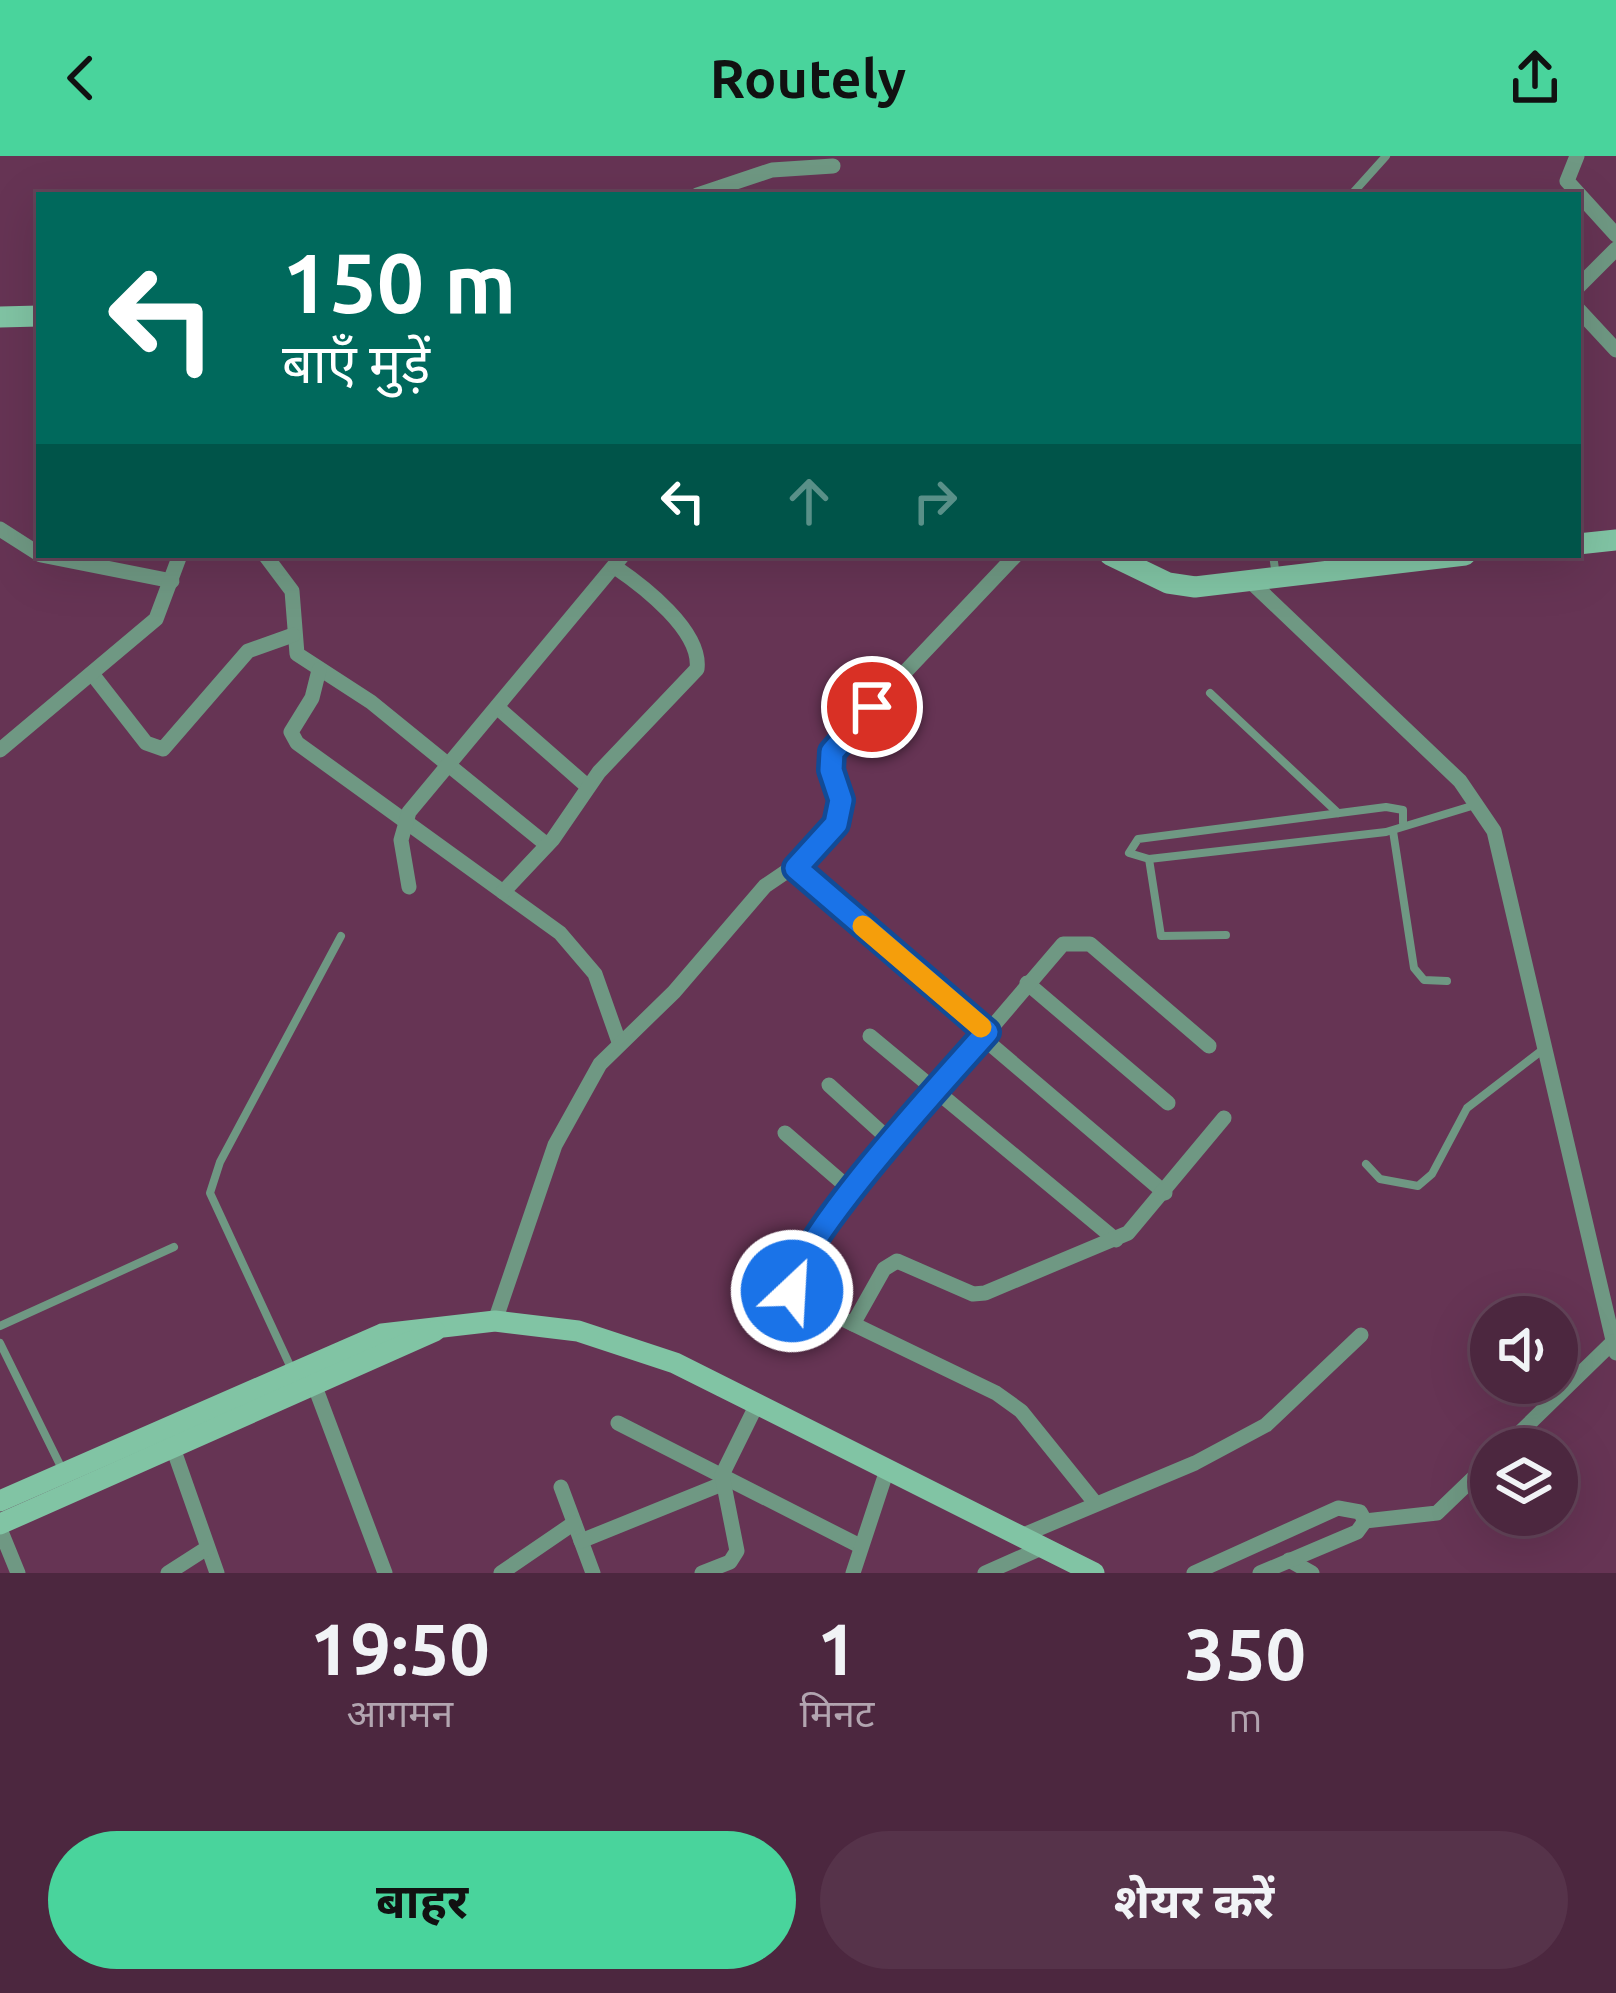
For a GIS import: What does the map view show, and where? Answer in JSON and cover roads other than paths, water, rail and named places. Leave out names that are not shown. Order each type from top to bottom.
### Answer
[{"type":"street","points":[[1577,156],[1567,181],[1577,192]]},
{"type":"street","points":[[706,192],[772,170],[833,166]]},
{"type":"street","points":[[1581,196],[1616,235]]},
{"type":"street","points":[[1581,284],[1616,249]]},
{"type":"street","points":[[1581,312],[1616,350]]},
{"type":"street","points":[[0,317],[36,316]]},
{"type":"street","points":[[0,529],[36,552]]},
{"type":"street","points":[[1581,544],[1616,540]]},
{"type":"street","points":[[56,558],[172,580]]},
{"type":"street","points":[[0,750],[155,620],[179,558]]},
{"type":"street","points":[[267,558],[292,591],[297,654],[371,702],[548,844]]},
{"type":"street","points":[[495,1321],[555,1145],[600,1064],[674,992],[765,886],[796,868],[829,837],[841,812],[831,770],[835,746],[1013,558]]},
{"type":"street","points":[[1117,558],[1179,586],[1250,580],[1274,566],[1413,558]]},
{"type":"street","points":[[409,887],[401,840],[406,818],[619,561],[660,600],[699,661],[692,678],[587,786],[548,844],[502,892]]},
{"type":"street","points":[[1250,580],[1480,803],[1506,868],[1615,1348],[1526,1428]]},
{"type":"street","points":[[93,675],[146,743],[163,748],[248,651],[293,635]]},
{"type":"street","points":[[319,670],[312,698],[293,725],[293,737],[328,769],[406,818],[549,924],[582,956],[606,995],[619,1042]]},
{"type":"street","points":[[497,707],[587,786]]},
{"type":"street","points":[[796,868],[1165,1193]]},
{"type":"street","points":[[1096,1504],[1021,1411],[795,1296],[791,1285],[814,1241],[852,1191],[1063,944],[1090,944],[1208,1046]]},
{"type":"street","points":[[1027,983],[1168,1103]]},
{"type":"street","points":[[870,1036],[1116,1240]]},
{"type":"street","points":[[829,1085],[893,1143]]},
{"type":"street","points":[[853,1324],[884,1269],[897,1261],[973,1294],[985,1294],[1116,1240],[1143,1221],[1224,1118]]},
{"type":"street","points":[[785,1133],[852,1191]]},
{"type":"street","points":[[18,1573],[0,1526],[68,1481],[292,1371],[382,1334],[495,1321],[578,1331],[622,1344],[757,1403],[1094,1573]]},
{"type":"street","points":[[0,1501],[172,1445],[441,1328]]},
{"type":"street","points":[[1021,1536],[1266,1425],[1361,1335]]},
{"type":"street","points":[[314,1384],[385,1573]]},
{"type":"street","points":[[702,1573],[730,1562],[737,1551],[722,1479],[757,1403]]},
{"type":"street","points":[[618,1423],[858,1545]]},
{"type":"street","points":[[172,1445],[217,1573]]},
{"type":"street","points":[[853,1573],[858,1545],[887,1470]]},
{"type":"street","points":[[581,1541],[722,1479]]},
{"type":"street","points":[[1260,1573],[1357,1532],[1365,1521],[1437,1513],[1470,1481]]},
{"type":"street","points":[[561,1487],[593,1573]]},
{"type":"street","points":[[1194,1573],[1338,1508],[1354,1508],[1365,1521]]},
{"type":"street","points":[[501,1573],[574,1523]]},
{"type":"street","points":[[985,1573],[1044,1547]]},
{"type":"street","points":[[168,1573],[207,1548]]},
{"type":"street","points":[[1289,1560],[1312,1573]]},
{"type":"lane","points":[[1354,192],[1385,156]]},
{"type":"lane","points":[[1210,693],[1338,813]]},
{"type":"lane","points":[[1403,824],[1402,811],[1394,807],[1132,843],[1129,853],[1149,859],[1393,831],[1480,803]]},
{"type":"lane","points":[[1393,831],[1414,968],[1424,980],[1447,981]]},
{"type":"lane","points":[[1149,859],[1161,936],[1226,935]]},
{"type":"lane","points":[[292,1371],[209,1193],[220,1162],[340,936]]},
{"type":"lane","points":[[1366,1164],[1380,1179],[1418,1186],[1432,1174],[1467,1108],[1546,1047]]},
{"type":"lane","points":[[0,1326],[174,1246]]},
{"type":"lane","points":[[0,1343],[68,1481]]}]
